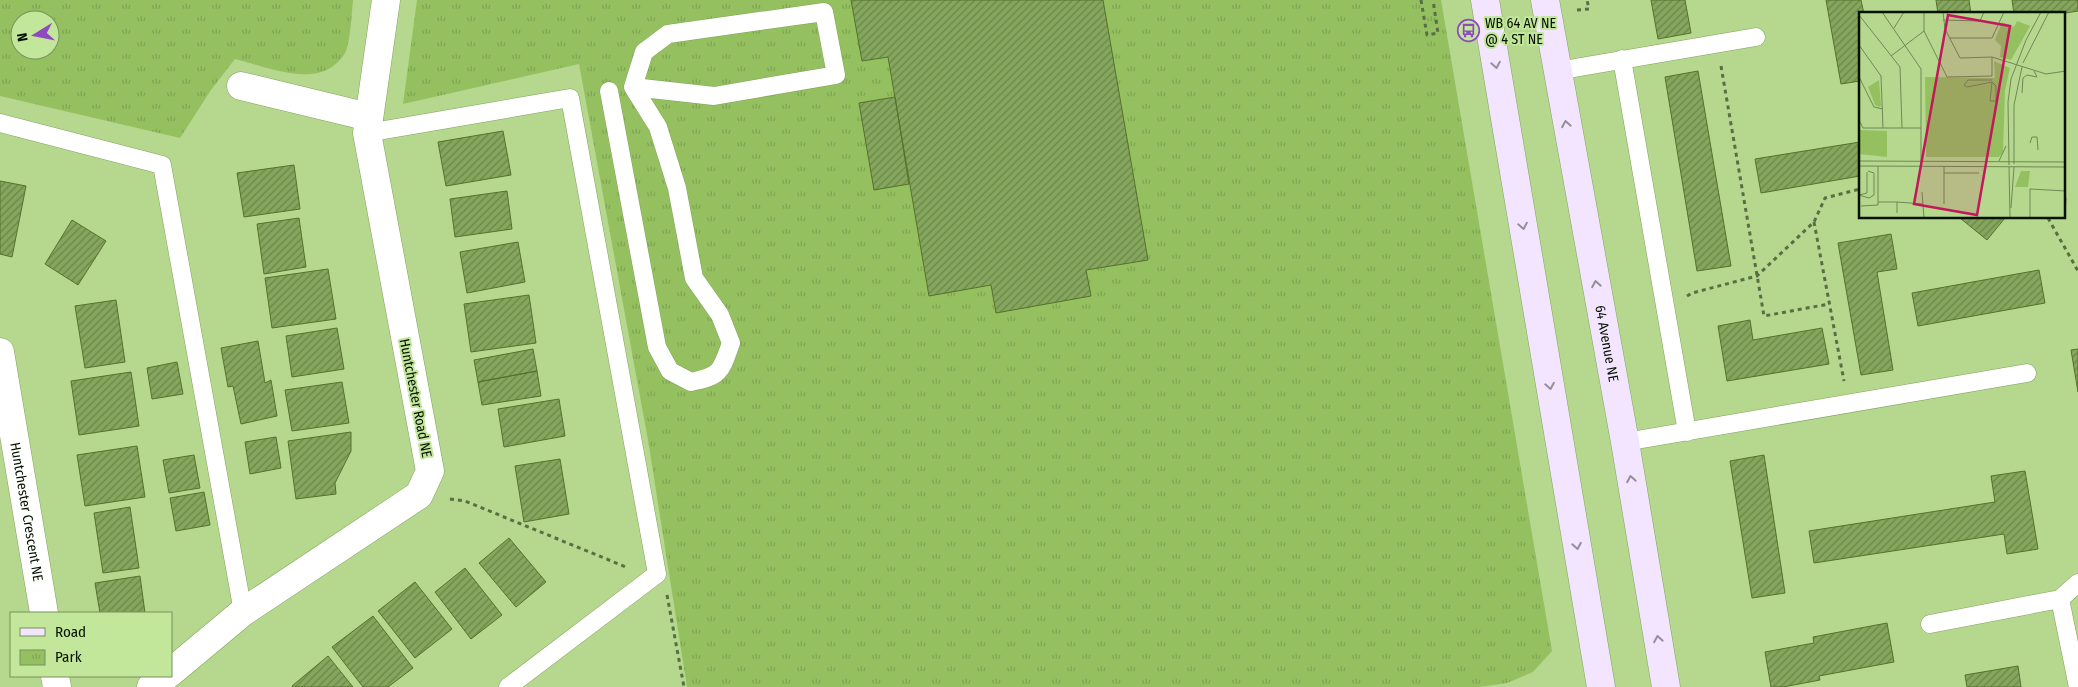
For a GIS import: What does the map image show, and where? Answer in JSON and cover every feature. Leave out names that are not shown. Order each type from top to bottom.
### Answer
[{"type":"main road","points":[[1485,0],[1601,687]]},
{"type":"main road","name":"64 Avenue NE","points":[[1545,0],[1666,687]]},
{"type":"street","name":"Huntchester Road NE","points":[[386,0],[368,125],[430,471],[420,496]]},
{"type":"street","points":[[241,86],[368,125]]},
{"type":"street","name":"Huntchester Crescent NE","points":[[0,352],[44,612]]},
{"type":"street","points":[[172,671],[243,612],[420,496]]},
{"type":"street","points":[[151,687],[165,677]]},
{"type":"lane","points":[[608,91],[657,347],[670,370],[691,382],[710,378],[723,365],[731,343],[720,315],[694,278],[676,188],[658,127],[633,86],[644,52],[668,34],[824,12],[836,75],[714,96],[633,86]]},
{"type":"lane","points":[[1557,71],[1622,58],[1756,37]]},
{"type":"lane","points":[[1622,58],[1687,432]]},
{"type":"lane","points":[[368,125],[570,98],[657,574],[508,687]]},
{"type":"lane","points":[[0,123],[162,165],[243,612]]},
{"type":"lane","points":[[1624,442],[2027,373]]},
{"type":"lane","points":[[1930,624],[2060,599],[2078,583]]},
{"type":"lane","points":[[2060,599],[2078,687]]},
{"type":"path","points":[[1421,0],[1427,35],[1438,33],[1433,0]]},
{"type":"path","points":[[1576,6],[1577,11],[1589,9],[1588,0]]},
{"type":"path","points":[[1717,44],[1764,316],[1829,304]]},
{"type":"path","points":[[1667,312],[1692,293],[1757,276],[1814,222],[1825,198],[1859,189]]},
{"type":"path","points":[[2049,219],[2078,271]]},
{"type":"path","points":[[1814,222],[1849,404]]},
{"type":"path","points":[[420,496],[465,501],[625,567],[657,574],[666,589],[684,687]]},
{"type":"green space","points":[[0,0],[353,0],[347,49],[335,65],[323,72],[294,74],[235,59],[211,90],[180,138],[0,96]]},
{"type":"green space","points":[[417,0],[1441,0],[1552,651],[1533,672],[1507,683],[1480,687],[687,687],[648,440],[579,64],[403,104]]},
{"type":"building","points":[[851,0],[1103,0],[1148,260],[1086,270],[1091,296],[996,313],[991,285],[929,296],[888,57],[862,61]]},
{"type":"building","points":[[1651,0],[1685,0],[1691,33],[1658,39]]},
{"type":"building","points":[[1826,0],[1861,0],[1864,12],[1859,12],[1859,81],[1841,84]]},
{"type":"building","points":[[1936,0],[1969,0],[1971,12],[1938,12]]},
{"type":"building","points":[[2012,0],[2078,0],[2078,11],[2066,13],[2014,12]]},
{"type":"building","points":[[1698,71],[1731,266],[1697,271],[1665,77]]},
{"type":"building","points":[[895,97],[909,184],[874,190],[859,103]]},
{"type":"building","points":[[503,131],[511,175],[446,186],[438,142]]},
{"type":"building","points":[[1859,142],[1859,176],[1761,193],[1755,159]]},
{"type":"building","points":[[294,165],[300,209],[244,217],[237,173]]},
{"type":"building","points":[[0,181],[26,186],[12,257],[0,254]]},
{"type":"building","points":[[507,191],[512,229],[455,237],[450,199]]},
{"type":"building","points":[[299,218],[306,267],[264,274],[257,224]]},
{"type":"building","points":[[1961,219],[2004,219],[1987,240]]},
{"type":"building","points":[[72,220],[106,241],[78,285],[45,264]]},
{"type":"building","points":[[1891,234],[1897,269],[1877,272],[1893,370],[1861,375],[1838,243]]},
{"type":"building","points":[[518,242],[525,282],[467,293],[460,252]]},
{"type":"building","points":[[328,269],[336,319],[272,328],[265,278]]},
{"type":"building","points":[[2039,270],[2045,303],[1918,326],[1912,293]]},
{"type":"building","points":[[529,295],[536,343],[471,352],[464,304]]},
{"type":"building","points":[[116,300],[125,362],[85,368],[75,306]]},
{"type":"building","points":[[1750,320],[1753,340],[1822,328],[1829,364],[1727,381],[1718,326]]},
{"type":"building","points":[[337,328],[344,369],[292,377],[286,336]]},
{"type":"building","points":[[258,341],[265,383],[271,380],[277,416],[241,424],[233,386],[228,387],[221,348]]},
{"type":"building","points":[[533,349],[537,371],[478,382],[474,360]]},
{"type":"building","points":[[2078,349],[2078,392],[2071,350]]},
{"type":"building","points":[[177,362],[183,394],[152,399],[147,368]]},
{"type":"building","points":[[537,371],[541,396],[482,405],[478,382]]},
{"type":"building","points":[[131,372],[139,426],[79,435],[71,381]]},
{"type":"building","points":[[342,382],[349,423],[292,431],[285,390]]},
{"type":"building","points":[[559,399],[565,436],[504,447],[498,409]]},
{"type":"building","points":[[351,432],[351,451],[335,483],[336,494],[296,499],[288,441]]},
{"type":"building","points":[[276,437],[281,468],[250,474],[245,442]]},
{"type":"building","points":[[137,446],[145,497],[85,506],[77,455]]},
{"type":"building","points":[[194,455],[200,488],[169,493],[163,460]]},
{"type":"building","points":[[1764,455],[1785,593],[1752,598],[1730,461]]},
{"type":"building","points":[[560,459],[569,514],[524,522],[515,466]]},
{"type":"building","points":[[2025,471],[2038,549],[2007,554],[2004,534],[1814,563],[1809,531],[1995,502],[1991,476]]},
{"type":"building","points":[[204,492],[210,525],[176,531],[170,498]]},
{"type":"building","points":[[130,507],[139,568],[103,573],[94,513]]},
{"type":"building","points":[[509,538],[546,582],[516,607],[479,563]]},
{"type":"building","points":[[465,568],[502,615],[471,639],[435,592]]},
{"type":"building","points":[[140,576],[145,612],[100,612],[95,583]]},
{"type":"building","points":[[415,582],[452,629],[415,658],[378,611]]},
{"type":"building","points":[[373,616],[413,668],[388,687],[363,687],[332,647]]},
{"type":"building","points":[[1887,623],[1894,662],[1819,676],[1820,680],[1783,687],[1771,687],[1765,652],[1814,643],[1813,637]]},
{"type":"building","points":[[328,656],[353,687],[292,686]]},
{"type":"building","points":[[2018,666],[2021,687],[1967,687],[1965,675]]},
{"type":"place","name":"WB 64 AV NE @ 4 ST NE","points":[[1469,31]]}]
